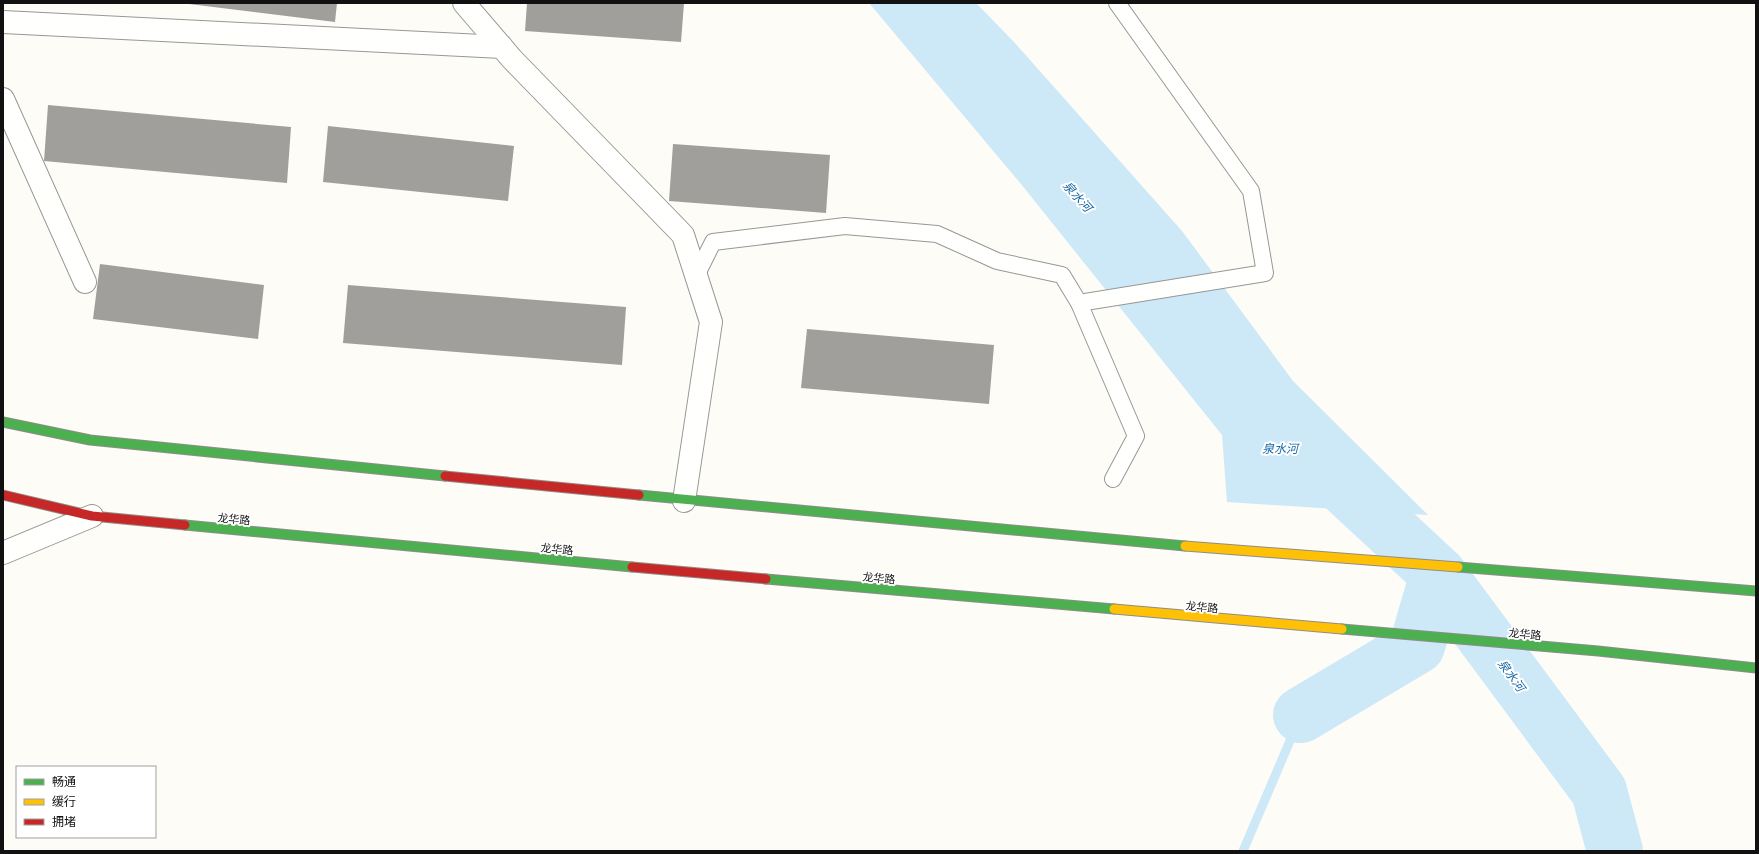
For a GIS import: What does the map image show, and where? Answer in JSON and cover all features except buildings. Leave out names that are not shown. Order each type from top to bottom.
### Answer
[{"type":"street","points":[[464,3],[502,47],[683,235],[711,322],[684,501]]},
{"type":"street","points":[[3,22],[502,47]]},
{"type":"street","points":[[3,99],[85,282]]},
{"type":"street","points":[[3,422],[90,440],[684,501],[1222,549],[1584,576],[1756,591]]},
{"type":"street","name":"龙华路","points":[[3,495],[92,516],[1251,622],[1598,651],[1756,668]]},
{"type":"street","points":[[3,553],[92,516]]},
{"type":"lane","points":[[1079,303],[1264,273],[1251,191],[1117,3]]},
{"type":"lane","points":[[696,276],[713,242],[845,226],[937,234],[997,261],[1062,275],[1079,303],[1136,436],[1113,479]]},
{"type":"water","name":"泉水河","points":[[869,3],[976,3],[1014,42],[1182,231],[1293,381],[1428,515],[1227,502],[1222,435],[1021,184]]},
{"type":"waterway","name":"泉水河","points":[[1313,458],[1438,574],[1599,791],[1615,851]]},
{"type":"waterway","points":[[1301,715],[1417,646],[1438,574]]},
{"type":"waterway","points":[[1243,851],[1301,715]]},
{"type":"traffic: fast","points":[[3,422],[90,440],[445,476]]},
{"type":"traffic: fast","points":[[639,495],[1185,546]]},
{"type":"traffic: fast","points":[[185,525],[632,567]]},
{"type":"traffic: fast","points":[[1458,567],[1756,591]]},
{"type":"traffic: fast","points":[[766,579],[1114,609]]},
{"type":"traffic: fast","points":[[1342,629],[1598,651],[1756,668]]},
{"type":"traffic: slow","points":[[1185,546],[1458,567]]},
{"type":"traffic: slow","points":[[1114,609],[1342,629]]},
{"type":"traffic: jam","points":[[445,476],[639,495]]},
{"type":"traffic: jam","points":[[3,495],[92,516],[185,525]]},
{"type":"traffic: jam","points":[[632,567],[766,579]]}]
